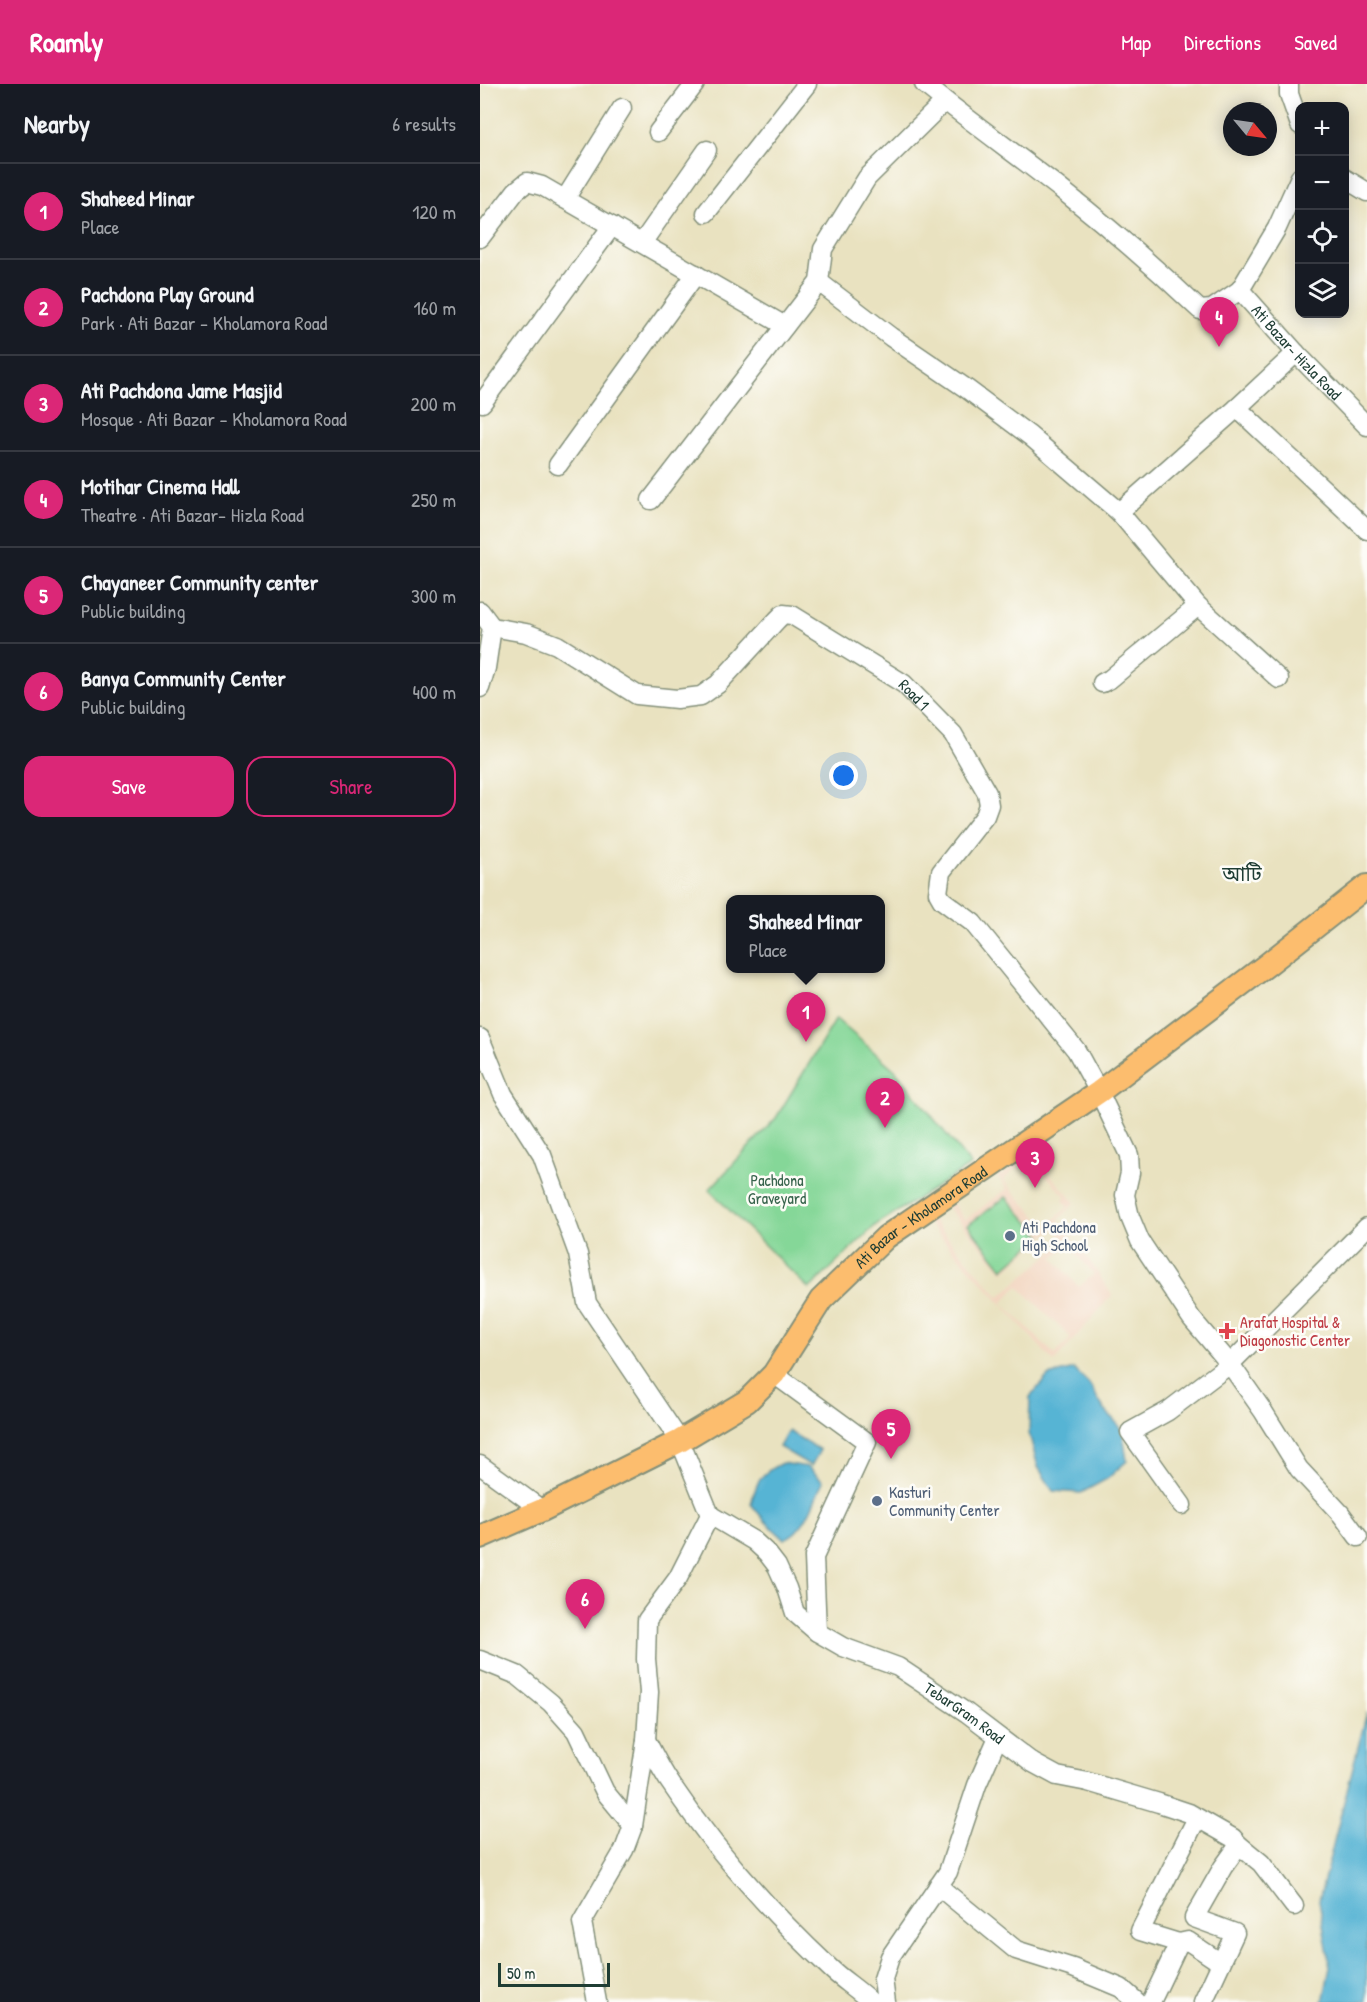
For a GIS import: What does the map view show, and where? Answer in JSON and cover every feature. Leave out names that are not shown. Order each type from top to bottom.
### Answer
[{"type":"main road","name":"Ati Bazar - Kholamora Road","points":[[480,1537],[542,1510],[680,1441],[747,1401],[774,1374],[821,1300],[886,1237],[1099,1092],[1367,886]]},
{"type":"street","points":[[658,132],[695,84]]},
{"type":"street","points":[[706,213],[807,84]]},
{"type":"street","points":[[924,84],[1061,189],[1142,256],[1200,310],[1212,309],[1240,290]]},
{"type":"street","points":[[1289,84],[1289,94],[1295,112]]},
{"type":"street","points":[[651,500],[819,282],[823,249],[867,178],[945,101]]},
{"type":"street","points":[[565,199],[622,108]]},
{"type":"street","points":[[642,243],[707,150]]},
{"type":"street","points":[[1349,181],[1367,192]]},
{"type":"street","points":[[480,238],[516,191],[527,182],[542,186],[785,326]]},
{"type":"street","name":"Ati Bazar- Hizla Road","points":[[1295,186],[1277,228],[1240,290],[1296,353],[1367,426]]},
{"type":"street","points":[[482,403],[612,226]]},
{"type":"street","points":[[558,465],[696,274]]},
{"type":"street","points":[[819,282],[891,337],[1030,436],[1119,512],[1198,606],[1279,680]]},
{"type":"street","points":[[1119,512],[1296,353]]},
{"type":"street","points":[[1237,408],[1367,530]]},
{"type":"street","points":[[1102,684],[1198,606]]},
{"type":"street","points":[[480,611],[492,627],[486,668],[480,688]]},
{"type":"street","name":"Road 1","points":[[492,627],[526,633],[557,645],[637,694],[677,699],[701,696],[718,684],[783,614],[792,615],[904,684],[953,734],[987,793],[989,805],[985,816],[941,872],[938,893],[942,900],[973,923],[1076,1050],[1099,1092]]},
{"type":"street","points":[[480,1038],[504,1094],[542,1155],[578,1254],[587,1303],[680,1441],[710,1515],[678,1578],[646,1620],[649,1692],[646,1740],[633,1826],[624,1850],[582,1922],[597,2002]]},
{"type":"street","points":[[1099,1092],[1129,1155],[1130,1173],[1125,1195],[1140,1242],[1192,1319],[1230,1364],[1263,1411],[1299,1469],[1341,1514],[1358,1537]]},
{"type":"street","points":[[1182,1505],[1130,1432],[1168,1412],[1230,1364],[1367,1227]]},
{"type":"street","points":[[774,1374],[867,1442],[814,1557],[818,1632]]},
{"type":"street","points":[[480,1465],[542,1510]]},
{"type":"street","name":"TebarGram Road","points":[[710,1515],[754,1541],[767,1552],[788,1588],[795,1612],[818,1632],[843,1647],[898,1667],[967,1713],[998,1737],[977,1785],[948,1872],[890,1958],[883,1979],[886,2002]]},
{"type":"street","points":[[480,1660],[517,1675],[551,1703],[576,1731],[604,1792],[633,1826]]},
{"type":"street","points":[[998,1737],[1034,1763],[1057,1776],[1113,1788],[1159,1803],[1197,1818],[1233,1838],[1261,1863],[1294,1906]]},
{"type":"street","points":[[646,1740],[670,1783],[710,1838],[758,1897],[830,1969],[862,1992],[871,2002]]},
{"type":"street","points":[[1197,1818],[1140,1931],[1179,1944],[1188,1941],[1221,1963]]},
{"type":"street","points":[[1203,2002],[1235,1933],[1194,1918],[1223,1867],[1239,1845]]},
{"type":"street","points":[[938,1886],[1016,1950],[1073,1968],[1121,1988],[1137,2002]]},
{"type":"street","points":[[1151,2002],[1179,1944]]},
{"type":"shaded area","points":[[1029,1151],[1075,1203],[1058,1220],[1112,1295],[1054,1362],[925,1219],[995,1167],[1002,1176]],"holes":[[[1029,1156],[1066,1197],[1063,1200],[1068,1207],[1046,1227],[1003,1180]],[[994,1170],[1007,1189],[965,1220],[951,1201]],[[1006,1197],[1041,1236],[969,1225]],[[946,1205],[1003,1272],[1054,1228],[1065,1241],[999,1297],[931,1218]],[[1068,1245],[1094,1274],[1079,1287],[1053,1258]],[[1018,1286],[1071,1338],[1055,1355],[1002,1303]]]},
{"type":"green space","name":"Pachdona Graveyard","points":[[836,1019],[895,1070],[971,1165],[877,1224],[809,1289],[709,1190],[776,1118]]},
{"type":"green space","points":[[1006,1197],[1041,1236],[1003,1269],[968,1225]]},
{"type":"water","points":[[1074,1369],[1089,1384],[1104,1409],[1122,1429],[1127,1461],[1107,1479],[1081,1493],[1053,1491],[1038,1467],[1029,1433],[1030,1397],[1048,1376]]},
{"type":"water","points":[[788,1431],[820,1450],[811,1466],[779,1447]]},
{"type":"water","points":[[782,1463],[808,1467],[823,1481],[804,1522],[792,1535],[784,1539],[751,1504],[760,1479]]},
{"type":"water","points":[[1367,1712],[1367,2002],[1323,2002],[1330,1967],[1319,1900]]},
{"type":"place","name":"Motihar Cinema Hall","points":[[1219,347]]},
{"type":"place","name":"Shaheed Minar","points":[[806,1042]]},
{"type":"place","name":"Pachdona Play Ground","points":[[885,1128]]},
{"type":"place","name":"Ati Pachdona Jame Masjid","points":[[1035,1188]]},
{"type":"place","name":"Ati Pachdona High School","points":[[1010,1236]]},
{"type":"place","name":"Arafat Hospital & Diagonostic Center","points":[[1227,1331]]},
{"type":"place","name":"Chayaneer Community center","points":[[891,1459]]},
{"type":"place","name":"Kasturi Community Center","points":[[877,1501]]},
{"type":"place","name":"Banya Community Center","points":[[585,1629]]},
{"type":"district","name":"আটি","points":[[1242,873]]}]
